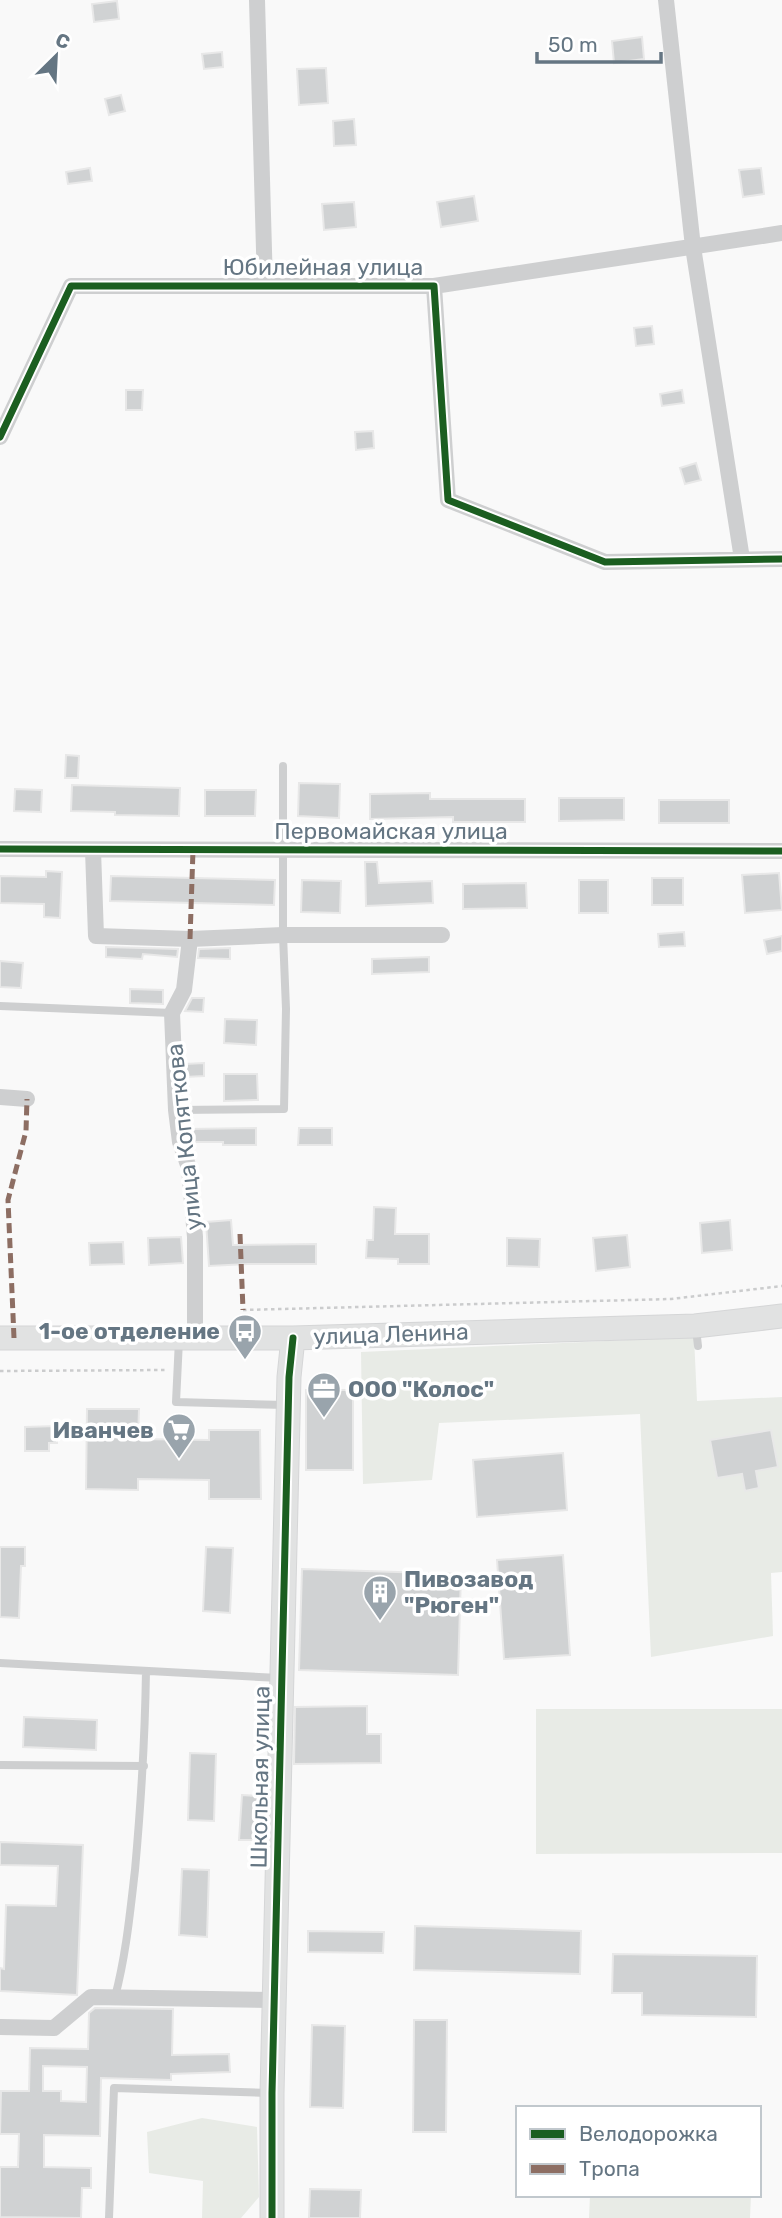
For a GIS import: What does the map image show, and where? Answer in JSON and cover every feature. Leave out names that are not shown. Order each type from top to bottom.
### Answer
[{"type":"street","name":"Юбилейная улица","points":[[257,0],[265,286]]},
{"type":"street","points":[[666,0],[693,247],[742,559]]},
{"type":"street","name":"Юбилейная улица","points":[[0,437],[71,286],[434,286],[782,233]]},
{"type":"street","name":"Юбилейная улица","points":[[434,286],[448,500],[605,562],[782,559]]},
{"type":"street","name":"Первомайская улица","points":[[0,849],[782,851]]},
{"type":"street","points":[[93,850],[96,936],[190,939],[283,935],[442,935]]},
{"type":"street","name":"улица Копяткова","points":[[187,1337],[195,1237],[189,1168],[180,1142],[176,1110],[172,1013],[184,990],[190,939]]},
{"type":"street","points":[[0,1097],[27,1099]]},
{"type":"street","name":"улица Ленина","points":[[0,1338],[697,1336],[782,1316]]},
{"type":"street","name":"Школьная улица","points":[[272,2218],[274,2000],[293,1338]]},
{"type":"street","points":[[0,2027],[54,2028],[91,1997],[274,2000]]},
{"type":"lane","points":[[176,1110],[284,1109],[286,1009],[283,766]]},
{"type":"lane","points":[[0,1006],[172,1013]]},
{"type":"lane","points":[[187,1337],[177,1370],[176,1402],[289,1405]]},
{"type":"lane","name":"Школьная улица","points":[[0,1663],[282,1678]]},
{"type":"lane","points":[[115,1997],[125,1959],[144,1766],[146,1671]]},
{"type":"lane","points":[[0,1765],[144,1766]]},
{"type":"lane","points":[[109,2218],[114,2088],[272,2093]]},
{"type":"path","points":[[243,1310],[671,1299],[782,1286]]},
{"type":"path","points":[[0,1371],[177,1370]]},
{"type":"shaded area","points":[[694,1337],[697,1401],[782,1397],[782,1572],[771,1573],[773,1636],[651,1657],[640,1414],[439,1423],[432,1480],[363,1484],[361,1352]]},
{"type":"shaded area","points":[[536,1709],[782,1709],[782,1853],[536,1854]]},
{"type":"shaded area","points":[[202,2118],[257,2127],[259,2197],[241,2218],[202,2218],[203,2181],[149,2173],[147,2132]]},
{"type":"shaded area","points":[[590,2197],[751,2197],[750,2218],[589,2218]]},
{"type":"building","points":[[117,1],[119,19],[94,22],[92,4]]},
{"type":"building","points":[[642,37],[644,59],[614,63],[612,41]]},
{"type":"building","points":[[222,52],[223,67],[204,69],[202,54]]},
{"type":"building","points":[[326,68],[328,103],[299,105],[297,69]]},
{"type":"building","points":[[121,95],[125,111],[109,115],[105,99]]},
{"type":"building","points":[[354,119],[356,145],[334,146],[333,121]]},
{"type":"building","points":[[90,168],[92,181],[68,184],[66,172]]},
{"type":"building","points":[[761,168],[764,194],[743,197],[739,170]]},
{"type":"building","points":[[474,196],[478,221],[441,227],[437,202]]},
{"type":"building","points":[[354,202],[356,227],[324,230],[322,204]]},
{"type":"building","points":[[652,326],[654,344],[636,346],[634,328]]},
{"type":"building","points":[[126,390],[143,390],[142,410],[126,410]]},
{"type":"building","points":[[682,390],[684,403],[662,406],[660,394]]},
{"type":"building","points":[[373,431],[374,448],[356,450],[355,432]]},
{"type":"building","points":[[696,463],[701,480],[685,484],[680,468]]},
{"type":"building","points":[[66,755],[79,756],[78,778],[65,778]]},
{"type":"building","points":[[299,783],[340,784],[339,818],[298,816]]},
{"type":"building","points":[[72,785],[180,788],[179,816],[71,811]]},
{"type":"building","points":[[15,789],[42,790],[41,812],[14,811]]},
{"type":"building","points":[[205,790],[256,790],[255,816],[205,816]]},
{"type":"building","points":[[430,793],[430,799],[525,799],[525,822],[453,822],[453,817],[370,819],[370,794]]},
{"type":"building","points":[[559,798],[624,798],[624,820],[559,821]]},
{"type":"building","points":[[659,800],[729,800],[729,823],[659,823]]},
{"type":"building","points":[[365,862],[377,862],[379,883],[432,881],[433,903],[366,906]]},
{"type":"building","points":[[46,871],[62,872],[60,918],[44,917],[44,904],[0,903],[0,876],[46,877]]},
{"type":"building","points":[[779,873],[782,910],[745,913],[742,875]]},
{"type":"building","points":[[111,876],[275,880],[274,905],[110,901]]},
{"type":"building","points":[[652,878],[683,878],[683,905],[652,905]]},
{"type":"building","points":[[302,880],[341,881],[340,913],[301,912]]},
{"type":"building","points":[[579,880],[608,880],[608,913],[579,913]]},
{"type":"building","points":[[526,883],[527,908],[463,909],[463,884]]},
{"type":"building","points":[[684,932],[685,946],[659,947],[658,934]]},
{"type":"building","points":[[782,936],[782,951],[767,954],[764,940]]},
{"type":"building","points":[[106,947],[178,949],[177,957],[143,954],[142,959],[106,957]]},
{"type":"building","points":[[230,948],[230,959],[198,958],[199,949]]},
{"type":"building","points":[[429,957],[429,972],[372,974],[372,959]]},
{"type":"building","points":[[0,961],[23,963],[21,988],[0,987]]},
{"type":"building","points":[[130,989],[163,990],[163,1004],[130,1003]]},
{"type":"building","points":[[192,998],[204,998],[203,1012],[185,1011]]},
{"type":"building","points":[[225,1019],[257,1020],[256,1045],[224,1043]]},
{"type":"building","points":[[204,1063],[204,1076],[185,1077],[185,1064]]},
{"type":"building","points":[[224,1074],[257,1074],[258,1100],[224,1101]]},
{"type":"building","points":[[256,1128],[256,1145],[191,1142],[189,1129]]},
{"type":"building","points":[[299,1128],[332,1128],[332,1145],[298,1145]]},
{"type":"building","points":[[374,1207],[396,1208],[395,1234],[429,1234],[429,1264],[398,1264],[398,1259],[366,1258],[367,1240],[373,1240]]},
{"type":"building","points":[[231,1220],[233,1245],[316,1244],[316,1264],[209,1266],[206,1222]]},
{"type":"building","points":[[730,1220],[732,1250],[702,1253],[700,1223]]},
{"type":"building","points":[[627,1235],[630,1267],[596,1271],[593,1238]]},
{"type":"building","points":[[181,1237],[183,1263],[149,1265],[148,1238]]},
{"type":"building","points":[[507,1238],[540,1239],[539,1267],[507,1266]]},
{"type":"building","points":[[123,1242],[124,1264],[90,1265],[89,1243]]},
{"type":"building","points":[[306,1390],[353,1390],[353,1470],[306,1470]]},
{"type":"building","points":[[87,1409],[139,1409],[138,1439],[209,1440],[209,1430],[260,1430],[261,1499],[209,1499],[209,1480],[138,1479],[138,1490],[86,1489]]},
{"type":"building","points":[[57,1426],[57,1443],[49,1443],[49,1451],[25,1451],[25,1427]]},
{"type":"building","points":[[771,1430],[778,1467],[756,1471],[759,1488],[745,1491],[742,1474],[717,1478],[710,1440]]},
{"type":"building","points":[[563,1453],[567,1510],[477,1517],[473,1460]]},
{"type":"building","points":[[0,1547],[25,1547],[25,1566],[21,1566],[19,1618],[0,1617]]},
{"type":"building","points":[[206,1547],[233,1548],[230,1613],[203,1611]]},
{"type":"building","points":[[563,1555],[570,1655],[504,1659],[497,1560]]},
{"type":"building","name":"Пивозавод \"Рюген\"","points":[[302,1569],[461,1574],[458,1675],[299,1670]]},
{"type":"building","points":[[367,1706],[367,1734],[381,1734],[381,1763],[294,1764],[295,1707]]},
{"type":"building","points":[[24,1717],[97,1720],[96,1750],[23,1747]]},
{"type":"building","points":[[190,1753],[216,1754],[214,1821],[188,1820]]},
{"type":"building","points":[[242,1795],[258,1796],[256,1840],[239,1840]]},
{"type":"building","points":[[0,1842],[83,1845],[77,1995],[0,1991],[0,1968],[4,1969],[6,1905],[56,1906],[58,1866],[0,1865]]},
{"type":"building","points":[[182,1869],[209,1870],[207,1937],[179,1935]]},
{"type":"building","points":[[415,1926],[581,1931],[580,1974],[414,1970]]},
{"type":"building","points":[[308,1931],[384,1932],[383,1953],[308,1952]]},
{"type":"building","points":[[613,1954],[757,1956],[756,2017],[642,2015],[642,1993],[612,1993]]},
{"type":"building","points":[[95,2008],[173,2009],[172,2055],[229,2054],[230,2072],[171,2074],[171,2080],[101,2078],[100,2136],[44,2135],[44,2167],[91,2168],[91,2188],[82,2188],[81,2218],[0,2217],[0,2167],[18,2167],[19,2134],[0,2134],[1,2091],[29,2091],[30,2048],[88,2049],[89,2013]],"holes":[[[43,2066],[87,2067],[86,2102],[61,2101],[61,2091],[43,2091]]]},
{"type":"building","points":[[414,2020],[447,2020],[446,2132],[413,2132]]},
{"type":"building","points":[[312,2025],[345,2026],[343,2108],[310,2107]]},
{"type":"building","points":[[310,2189],[361,2190],[360,2218],[309,2218]]},
{"type":"marked path","points":[[190,939],[193,850]]},
{"type":"marked path","points":[[14,1338],[8,1200],[26,1131],[27,1099]]},
{"type":"marked path","points":[[240,1234],[243,1310]]},
{"type":"cycle path","points":[[0,437],[71,286],[434,286],[448,500],[605,562],[782,559]]},
{"type":"cycle path","points":[[0,849],[782,851]]},
{"type":"cycle path","points":[[272,2218],[272,2093],[289,1377],[293,1338]]},
{"type":"place","name":"1-ое отделение","points":[[245,1361]]},
{"type":"place","name":"ООО \"Колос\"","points":[[324,1419]]},
{"type":"place","name":"Иванчев","points":[[179,1460]]},
{"type":"place","name":"Пивозавод \"Рюген\"","points":[[380,1622]]}]
